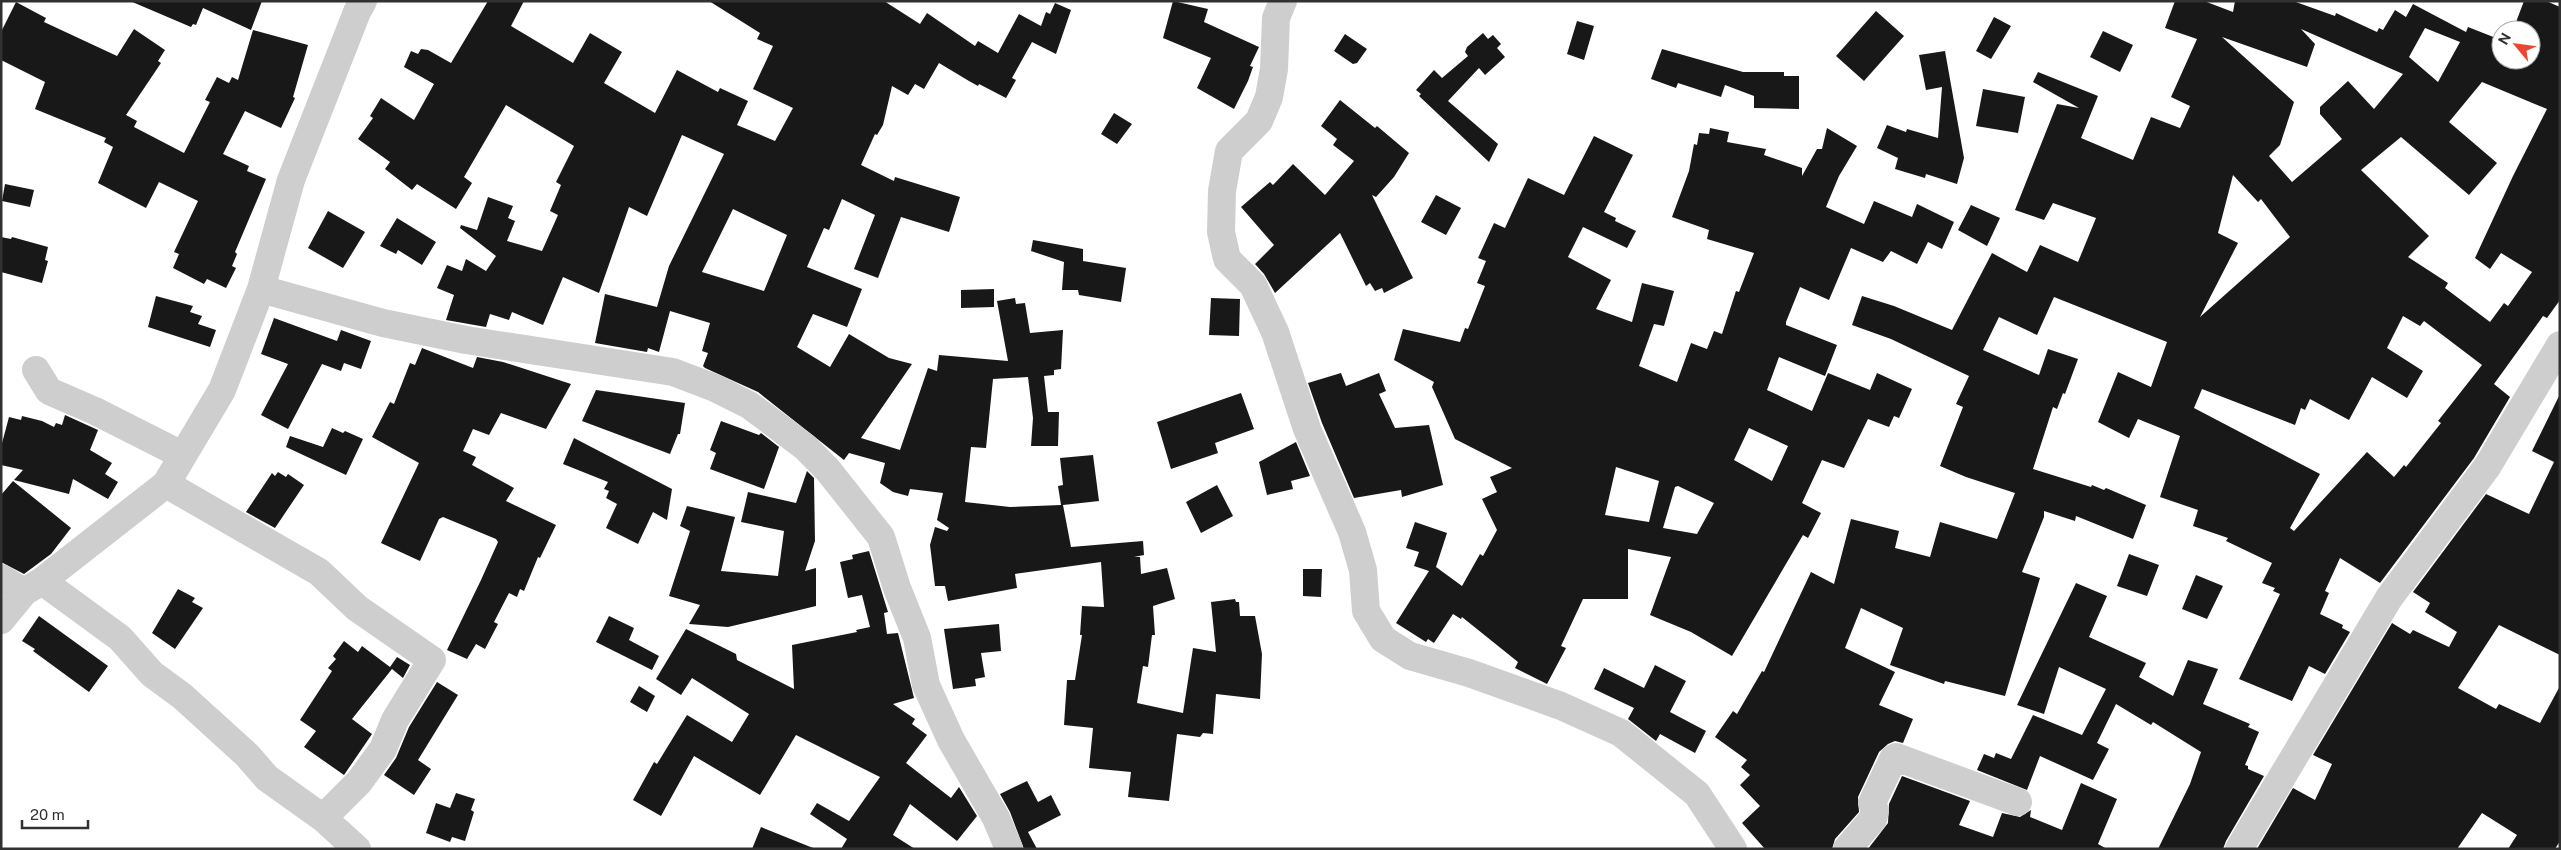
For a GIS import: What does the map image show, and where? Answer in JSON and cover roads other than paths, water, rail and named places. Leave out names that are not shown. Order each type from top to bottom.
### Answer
[{"type":"street","points":[[1,620],[33,586],[166,484],[222,390],[261,289],[290,180],[363,1]]},
{"type":"street","points":[[1283,1],[1276,18],[1274,69],[1269,97],[1259,121],[1229,151],[1222,191],[1221,232],[1227,259],[1252,285],[1275,332],[1307,429],[1352,532],[1363,570],[1366,611],[1383,639],[1410,656],[1469,673],[1561,706],[1621,733],[1697,794],[1733,849]]},
{"type":"street","points":[[261,289],[383,323],[466,340],[673,372],[722,392],[764,416],[805,447],[827,469],[881,537],[897,588],[916,638],[926,685],[950,740],[996,818],[1009,849]]},
{"type":"street","points":[[2239,849],[2389,598],[2487,467],[2560,345]]},
{"type":"street","points":[[36,370],[49,391],[95,411],[182,455]]},
{"type":"street","points":[[166,484],[319,572],[357,608],[432,660],[395,720],[383,749],[359,782],[323,818]]},
{"type":"street","points":[[1,578],[33,586],[120,638],[152,674],[182,696],[247,755],[267,778],[323,818],[357,849]]},
{"type":"street","points":[[1847,849],[1873,819],[1875,811],[1872,803],[1893,759],[1896,757],[2018,802]]}]
